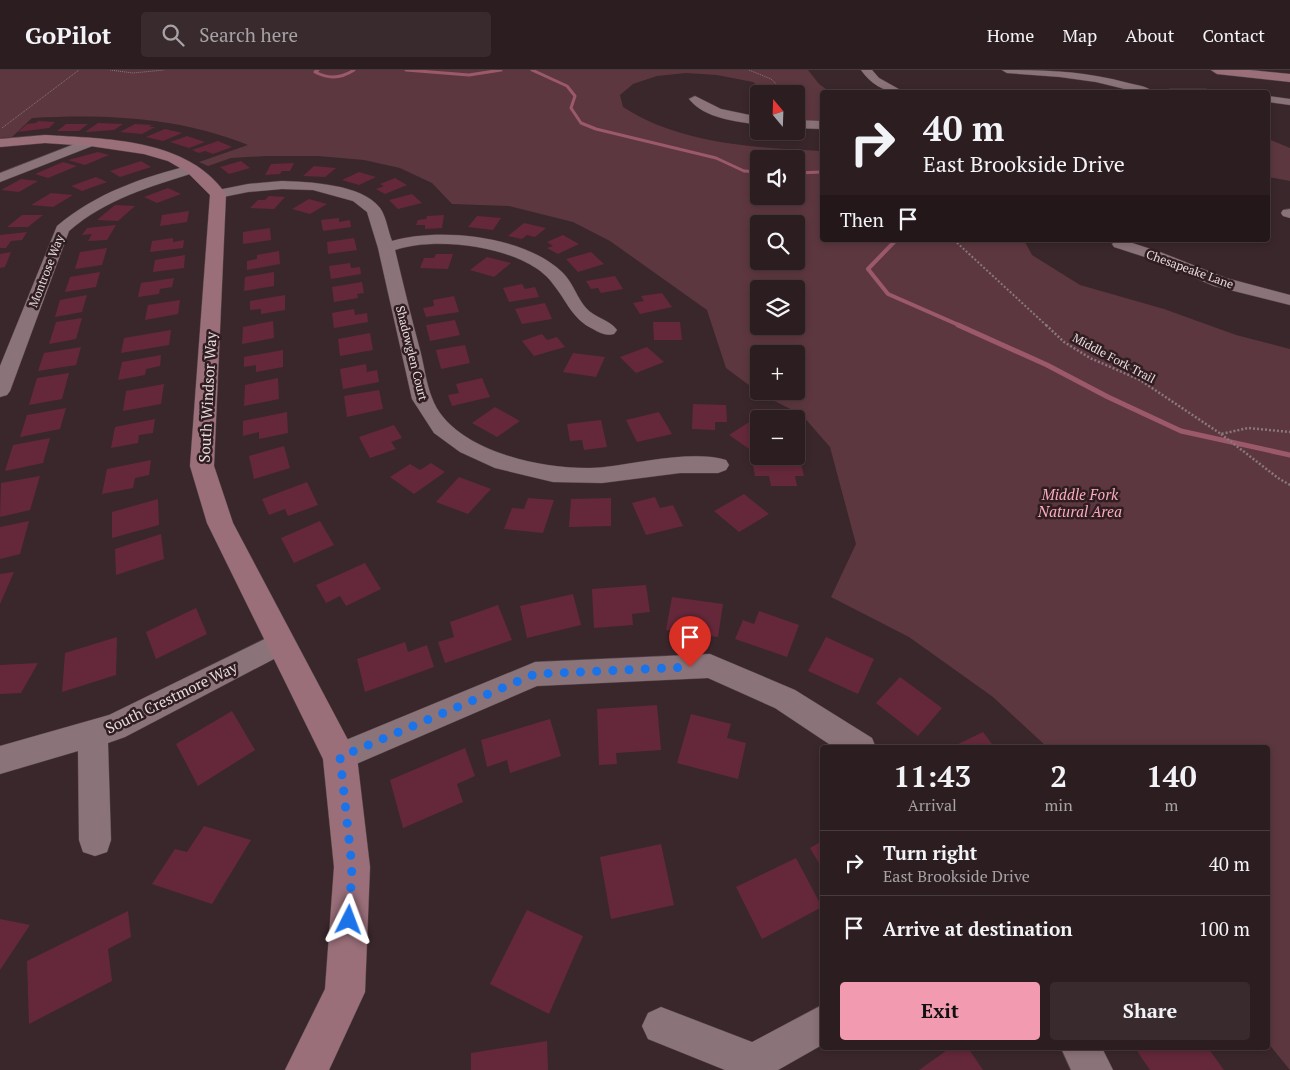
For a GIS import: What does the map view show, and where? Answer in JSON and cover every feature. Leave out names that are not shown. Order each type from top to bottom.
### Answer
[{"type":"street","points":[[866,70],[875,80],[894,90]]},
{"type":"street","points":[[1001,70],[1089,78],[1124,84],[1141,90]]},
{"type":"street","points":[[1218,70],[1290,78]]},
{"type":"street","points":[[695,99],[703,107],[720,113],[750,119]]},
{"type":"street","points":[[1270,99],[1290,102]]},
{"type":"street","points":[[805,124],[820,125]]},
{"type":"street","points":[[0,143],[46,139],[90,142],[145,150],[173,158],[192,169],[218,194]]},
{"type":"street","points":[[0,178],[90,142]]},
{"type":"street","name":"Montrose Way","points":[[0,391],[62,230],[76,216],[104,200],[140,185],[192,169]]},
{"type":"street","name":"Shadowglen Court","points":[[218,194],[248,188],[282,185],[313,186],[358,198],[374,210],[386,248],[422,399],[440,428],[468,447],[503,463],[553,474],[602,474],[680,465],[718,465]]},
{"type":"street","name":"South Windsor Way","points":[[218,194],[202,466],[220,523],[340,757]]},
{"type":"street","points":[[386,248],[410,241],[453,240],[487,244],[514,251],[544,266],[557,276],[584,316],[608,330]]},
{"type":"street","name":"Chesapeake Lane","points":[[1120,244],[1154,255],[1220,282],[1290,300]]},
{"type":"street","name":"South Crestmore Way","points":[[0,760],[115,727],[281,642]]},
{"type":"street","points":[[308,1070],[345,992],[352,867],[340,757],[535,674],[710,666],[785,699],[856,745]]},
{"type":"street","points":[[93,733],[95,840]]},
{"type":"street","points":[[661,1026],[754,1062],[820,1025]]},
{"type":"street","points":[[1081,1050],[1093,1070]]},
{"type":"path","points":[[0,130],[15,115],[53,90],[72,73],[80,70]]},
{"type":"path","points":[[110,70],[133,73],[164,70]]},
{"type":"path","points":[[749,70],[771,79],[777,85]]},
{"type":"path","name":"Middle Fork Trail","points":[[956,242],[1064,342],[1090,358],[1140,380],[1221,434],[1278,478],[1290,485]]},
{"type":"path","points":[[1221,434],[1248,428],[1290,432]]},
{"type":"green space","name":"Middle Fork Natural Area","points":[[0,70],[808,70],[819,84],[827,90],[820,90],[820,121],[805,120],[805,85],[757,85],[753,82],[717,75],[686,73],[657,76],[633,84],[620,95],[623,107],[669,129],[694,136],[745,146],[820,151],[820,242],[1025,242],[1032,255],[1080,285],[1164,309],[1236,335],[1290,349],[1290,1070],[1270,1045],[1270,745],[1045,745],[993,697],[909,637],[831,597],[856,544],[830,447],[805,418],[805,410],[792,410],[773,400],[805,400],[805,345],[750,345],[750,386],[726,368],[707,310],[610,241],[573,222],[509,206],[452,204],[432,183],[400,168],[364,160],[318,156],[231,158],[208,166],[199,162],[248,145],[195,128],[168,123],[114,117],[32,118],[12,137],[0,138]]},
{"type":"green space","points":[[1270,140],[1290,148],[1290,181],[1270,177]]},
{"type":"building","points":[[38,121],[55,122],[49,128],[18,132],[27,124]]},
{"type":"building","points":[[98,123],[123,124],[114,130],[85,132]]},
{"type":"building","points":[[66,124],[88,124],[79,131],[57,131]]},
{"type":"building","points":[[135,124],[152,125],[149,127],[155,127],[142,134],[120,132]]},
{"type":"building","points":[[165,129],[182,133],[163,141],[146,137]]},
{"type":"building","points":[[187,136],[205,142],[189,148],[170,142]]},
{"type":"building","points":[[218,141],[232,147],[213,154],[205,151],[199,153],[192,150]]},
{"type":"building","points":[[98,152],[109,155],[85,165],[68,160]]},
{"type":"building","points":[[141,161],[151,167],[120,177],[110,171]]},
{"type":"building","points":[[241,161],[250,168],[229,174],[220,167]]},
{"type":"building","points":[[63,162],[77,166],[48,178],[35,174]]},
{"type":"building","points":[[294,163],[290,171],[265,175],[271,164]]},
{"type":"building","points":[[314,166],[336,168],[325,177],[303,176]]},
{"type":"building","points":[[359,172],[376,177],[359,185],[342,180]]},
{"type":"building","points":[[96,177],[107,182],[82,191],[71,186]]},
{"type":"building","points":[[395,178],[407,185],[385,194],[376,189],[384,186],[380,184]]},
{"type":"building","points":[[21,179],[38,181],[19,192],[1,190]]},
{"type":"building","points":[[168,188],[181,194],[157,203],[144,197]]},
{"type":"building","points":[[51,193],[73,195],[53,207],[31,205]]},
{"type":"building","points":[[412,194],[422,203],[398,209],[389,200]]},
{"type":"building","points":[[269,196],[285,197],[274,209],[250,208],[258,200],[265,200]]},
{"type":"building","points":[[309,199],[327,204],[310,214],[292,209]]},
{"type":"building","points":[[115,205],[135,206],[118,221],[97,220]]},
{"type":"building","points":[[189,211],[187,222],[160,226],[162,215]]},
{"type":"building","points":[[22,215],[43,215],[28,227],[7,227]]},
{"type":"building","points":[[444,215],[442,228],[425,229],[425,225],[416,225],[418,220],[426,219],[427,216]]},
{"type":"building","points":[[477,216],[501,218],[493,230],[468,227]]},
{"type":"building","points":[[339,218],[339,222],[350,220],[351,227],[323,231],[321,220]]},
{"type":"building","points":[[524,223],[546,228],[535,237],[527,235],[522,239],[508,236]]},
{"type":"building","points":[[116,225],[107,240],[88,241],[92,234],[82,235],[87,228]]},
{"type":"building","points":[[270,228],[271,240],[243,244],[243,232]]},
{"type":"building","points":[[27,232],[22,240],[11,241],[6,248],[0,248],[0,235]]},
{"type":"building","points":[[563,235],[579,244],[558,254],[547,248],[553,246],[547,242]]},
{"type":"building","points":[[173,238],[173,242],[184,240],[183,248],[150,252],[152,241]]},
{"type":"building","points":[[354,238],[357,250],[328,254],[327,242]]},
{"type":"building","points":[[107,248],[102,265],[75,269],[80,252]]},
{"type":"building","points":[[279,251],[280,264],[247,270],[247,261],[257,259],[257,255]]},
{"type":"building","points":[[11,252],[5,267],[0,268],[0,254]]},
{"type":"building","points":[[591,252],[604,264],[578,272],[566,259]]},
{"type":"building","points":[[436,254],[453,254],[448,269],[420,268],[424,258],[434,258]]},
{"type":"building","points":[[185,255],[184,268],[153,272],[155,260]]},
{"type":"building","points":[[487,257],[511,263],[494,277],[470,270]]},
{"type":"building","points":[[350,263],[351,268],[360,267],[361,274],[331,279],[329,266]]},
{"type":"building","points":[[100,272],[96,287],[65,292],[70,277]]},
{"type":"building","points":[[274,272],[274,286],[244,291],[245,277]]},
{"type":"building","points":[[615,276],[623,289],[601,293],[598,288],[591,289],[586,281]]},
{"type":"building","points":[[174,278],[172,287],[160,289],[159,294],[138,297],[141,283]]},
{"type":"building","points":[[362,282],[364,293],[357,294],[358,298],[334,302],[332,287]]},
{"type":"building","points":[[522,284],[525,289],[535,287],[539,297],[509,302],[503,288]]},
{"type":"building","points":[[662,293],[672,307],[640,314],[633,303],[644,301],[641,296]]},
{"type":"building","points":[[87,295],[82,312],[55,317],[60,300]]},
{"type":"building","points":[[285,295],[285,310],[261,314],[261,309],[250,310],[250,301]]},
{"type":"building","points":[[454,296],[459,312],[426,317],[423,308],[434,306],[433,300]]},
{"type":"building","points":[[180,300],[178,314],[145,320],[148,305]]},
{"type":"building","points":[[545,303],[552,319],[522,324],[515,309]]},
{"type":"building","points":[[354,309],[355,315],[367,313],[368,322],[334,328],[332,313]]},
{"type":"building","points":[[82,318],[76,339],[49,344],[56,322]]},
{"type":"building","points":[[455,320],[460,335],[430,341],[426,325]]},
{"type":"building","points":[[273,321],[274,338],[242,344],[243,327]]},
{"type":"building","points":[[653,322],[680,322],[682,340],[654,340]]},
{"type":"building","points":[[171,330],[169,345],[121,353],[124,338]]},
{"type":"building","points":[[370,333],[373,350],[340,356],[338,339]]},
{"type":"building","points":[[542,334],[547,340],[557,337],[565,347],[534,356],[522,341]]},
{"type":"building","points":[[465,345],[470,363],[441,369],[436,350]]},
{"type":"building","points":[[81,347],[76,365],[38,371],[44,353]]},
{"type":"building","points":[[647,347],[664,362],[636,373],[620,357]]},
{"type":"building","points":[[283,350],[283,367],[256,372],[256,365],[244,367],[244,357]]},
{"type":"building","points":[[573,353],[605,357],[596,377],[563,372]]},
{"type":"building","points":[[161,355],[160,366],[146,369],[145,375],[118,380],[122,362]]},
{"type":"building","points":[[366,364],[367,372],[377,370],[379,382],[343,389],[340,369]]},
{"type":"building","points":[[69,373],[62,399],[29,405],[37,378]]},
{"type":"building","points":[[278,378],[279,399],[244,406],[245,385]]},
{"type":"building","points":[[482,378],[490,397],[452,406],[448,395],[459,393],[456,384]]},
{"type":"building","points":[[164,384],[161,404],[123,411],[126,391]]},
{"type":"building","points":[[379,390],[383,409],[347,417],[344,396]]},
{"type":"building","points":[[693,404],[726,405],[727,422],[715,422],[715,430],[692,429]]},
{"type":"building","points":[[495,407],[520,421],[497,437],[472,423]]},
{"type":"building","points":[[66,408],[60,429],[20,437],[27,415]]},
{"type":"building","points":[[287,412],[288,433],[259,439],[259,432],[243,436],[243,421]]},
{"type":"building","points":[[659,412],[672,434],[637,442],[626,420]]},
{"type":"building","points":[[155,419],[153,433],[139,435],[138,443],[111,448],[115,427]]},
{"type":"building","points":[[601,420],[607,447],[584,450],[582,440],[570,441],[567,424]]},
{"type":"building","points":[[750,422],[750,450],[729,435]]},
{"type":"building","points":[[394,425],[402,438],[391,442],[396,449],[370,458],[359,437]]},
{"type":"building","points":[[50,438],[43,463],[5,471],[13,445]]},
{"type":"building","points":[[284,446],[290,468],[254,479],[249,456]]},
{"type":"building","points":[[151,460],[149,475],[135,478],[133,488],[102,494],[107,469]]},
{"type":"building","points":[[431,463],[445,472],[414,494],[390,477],[410,464],[420,470]]},
{"type":"building","points":[[753,465],[801,465],[804,476],[795,476],[797,486],[771,486],[769,476],[755,476]]},
{"type":"building","points":[[40,476],[30,510],[0,517],[1,483]]},
{"type":"building","points":[[459,477],[491,489],[468,514],[436,502]]},
{"type":"building","points":[[307,482],[318,505],[288,516],[285,509],[269,515],[262,499]]},
{"type":"building","points":[[744,494],[769,514],[739,532],[714,511]]},
{"type":"building","points":[[655,497],[660,508],[673,505],[683,526],[646,535],[632,503]]},
{"type":"building","points":[[528,498],[554,500],[543,533],[504,529],[512,508],[524,509]]},
{"type":"building","points":[[611,498],[611,526],[569,527],[571,499]]},
{"type":"building","points":[[158,499],[159,525],[112,538],[112,512]]},
{"type":"building","points":[[29,521],[20,554],[0,559],[0,527]]},
{"type":"building","points":[[320,521],[334,545],[294,563],[281,538]]},
{"type":"building","points":[[161,534],[164,559],[116,575],[115,549]]},
{"type":"building","points":[[365,563],[381,589],[346,606],[340,596],[326,603],[316,585]]},
{"type":"building","points":[[14,572],[0,604],[0,574]]},
{"type":"building","points":[[646,585],[650,612],[632,614],[633,625],[594,628],[592,589]]},
{"type":"building","points":[[573,594],[581,625],[527,638],[520,606]]},
{"type":"building","points":[[672,597],[723,604],[718,637],[666,630]]},
{"type":"building","points":[[498,605],[512,640],[445,663],[438,642],[454,637],[450,622]]},
{"type":"building","points":[[196,608],[207,634],[156,659],[146,632]]},
{"type":"building","points":[[759,611],[799,625],[787,657],[735,639],[743,620],[754,624]]},
{"type":"building","points":[[117,637],[116,675],[62,692],[65,653]]},
{"type":"building","points":[[826,637],[874,659],[858,694],[808,671]]},
{"type":"building","points":[[405,642],[408,652],[427,645],[434,667],[365,692],[357,659]]},
{"type":"building","points":[[38,663],[21,693],[0,694],[0,665]]},
{"type":"building","points":[[900,677],[942,708],[918,736],[876,703]]},
{"type":"building","points":[[657,705],[661,750],[616,753],[617,764],[599,765],[597,709]]},
{"type":"building","points":[[232,711],[255,750],[198,786],[176,744]]},
{"type":"building","points":[[691,714],[731,724],[727,738],[746,743],[738,779],[677,763]]},
{"type":"building","points":[[550,719],[561,756],[510,773],[507,760],[487,767],[481,740]]},
{"type":"building","points":[[983,732],[993,745],[956,745]]},
{"type":"building","points":[[465,748],[475,776],[457,784],[463,802],[403,828],[390,780]]},
{"type":"building","points":[[204,826],[251,840],[212,904],[152,884],[175,849],[187,852]]},
{"type":"building","points":[[820,842],[820,865],[810,848]]},
{"type":"building","points":[[661,844],[674,905],[611,919],[600,857]]},
{"type":"building","points":[[796,858],[820,903],[820,908],[762,939],[736,887]]},
{"type":"building","points":[[527,910],[583,936],[549,1014],[490,984]]},
{"type":"building","points":[[128,911],[131,937],[108,949],[112,981],[29,1024],[27,961]]},
{"type":"building","points":[[0,919],[30,925],[0,970]]},
{"type":"building","points":[[547,1041],[548,1070],[471,1070],[471,1053]]},
{"type":"building","points":[[947,1050],[969,1050],[983,1070],[919,1070]]},
{"type":"building","points":[[1136,1050],[1209,1050],[1224,1070],[1150,1070]]},
{"type":"waterway","points":[[318,70],[315,72],[335,77],[345,75],[354,70]]},
{"type":"waterway","points":[[406,70],[469,75],[501,70]]},
{"type":"waterway","points":[[532,70],[567,86],[575,96],[571,108],[581,123],[596,129],[716,158],[744,171],[750,171]]},
{"type":"waterway","points":[[805,173],[820,172]]},
{"type":"waterway","points":[[894,242],[868,269],[888,294],[961,326]]},
{"type":"waterway","points":[[958,325],[1047,365],[1108,397],[1181,431],[1290,455]]},
{"type":"route","points":[[349,920],[352,867],[340,757],[535,674],[690,667]]}]
